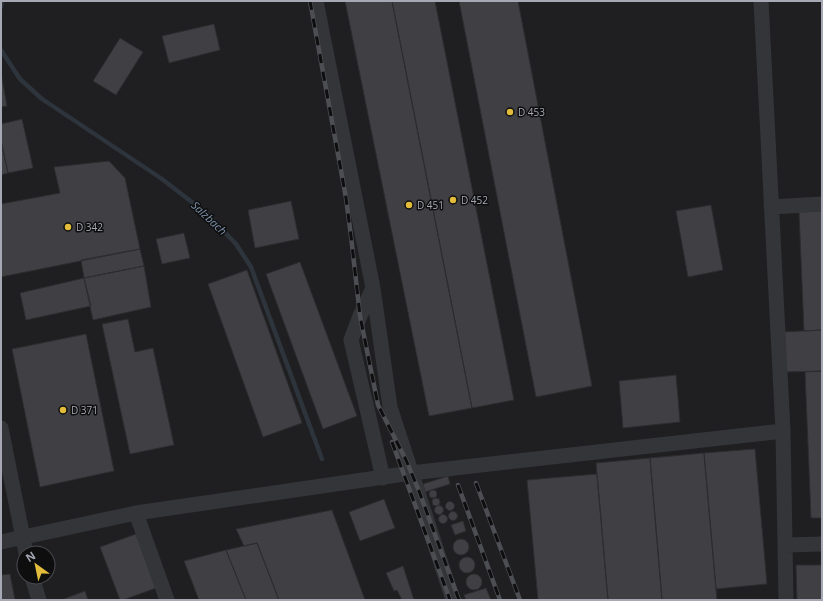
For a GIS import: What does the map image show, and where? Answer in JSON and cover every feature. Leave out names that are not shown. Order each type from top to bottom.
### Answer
[{"type":"lane","points":[[316,1],[373,288],[390,407],[453,600]]},
{"type":"lane","points":[[761,1],[783,431],[786,600]]},
{"type":"lane","points":[[771,207],[822,204]]},
{"type":"lane","points":[[373,288],[351,340],[383,478]]},
{"type":"lane","points":[[1,428],[24,545]]},
{"type":"lane","points":[[1,542],[136,513],[412,473],[783,431]]},
{"type":"lane","points":[[136,513],[167,600]]},
{"type":"lane","points":[[785,545],[822,544]]},
{"type":"lane","points":[[34,585],[39,600]]},
{"type":"shaded area","points":[[1,1],[822,1],[822,600],[1,600]]},
{"type":"building","name":"D 451","points":[[345,1],[392,1],[472,408],[429,416]]},
{"type":"building","name":"D 452","points":[[392,1],[435,1],[514,400],[472,408]]},
{"type":"building","name":"D 453","points":[[459,1],[518,1],[592,386],[536,397]]},
{"type":"building","points":[[214,24],[220,50],[169,63],[162,36]]},
{"type":"building","points":[[120,38],[143,52],[116,95],[93,81]]},
{"type":"building","points":[[1,73],[7,106],[1,107]]},
{"type":"building","points":[[22,119],[33,168],[8,173],[1,141],[1,124]]},
{"type":"building","points":[[1,141],[8,173],[1,175]]},
{"type":"building","name":"D 342","points":[[109,161],[125,178],[140,249],[1,277],[1,204],[60,193],[54,167]]},
{"type":"building","points":[[291,201],[299,239],[255,248],[248,210]]},
{"type":"building","points":[[711,205],[723,270],[688,277],[676,211]]},
{"type":"building","points":[[822,211],[822,330],[804,331],[799,212]]},
{"type":"building","points":[[184,233],[190,258],[162,264],[156,239]]},
{"type":"building","points":[[140,249],[144,266],[84,278],[81,260]]},
{"type":"building","points":[[300,262],[357,416],[323,429],[266,274]]},
{"type":"building","points":[[144,266],[151,307],[93,320],[84,278]]},
{"type":"building","points":[[247,270],[302,423],[263,437],[208,284]]},
{"type":"building","points":[[84,278],[91,306],[26,320],[20,293]]},
{"type":"building","points":[[128,319],[135,352],[153,348],[174,445],[130,454],[102,324]]},
{"type":"building","points":[[822,330],[822,371],[785,372],[783,332]]},
{"type":"building","name":"D 371","points":[[86,334],[114,471],[40,487],[12,349]]},
{"type":"building","points":[[822,371],[822,518],[811,518],[805,372]]},
{"type":"building","points":[[676,375],[680,422],[623,428],[619,381]]},
{"type":"building","points":[[755,449],[767,584],[716,589],[704,453]]},
{"type":"building","points":[[704,453],[717,600],[662,600],[650,458]]},
{"type":"building","points":[[650,458],[662,600],[608,600],[596,463]]},
{"type":"building","points":[[597,474],[608,600],[538,600],[527,480]]},
{"type":"building","points":[[448,476],[450,484],[425,492],[423,484]]},
{"type":"building","points":[[433,490],[436,491],[436,497],[433,498],[430,497],[429,494],[430,491]]},
{"type":"building","points":[[436,498],[439,499],[439,505],[436,506],[433,505],[432,502],[433,499]]},
{"type":"building","points":[[384,499],[395,528],[360,541],[349,512]]},
{"type":"building","points":[[450,501],[455,506],[450,511],[445,506]]},
{"type":"building","points":[[437,506],[441,506],[443,510],[441,514],[437,514],[435,512],[435,508]]},
{"type":"building","points":[[332,510],[365,600],[279,600],[257,543],[244,546],[236,529]]},
{"type":"building","points":[[451,512],[455,512],[457,516],[455,520],[451,520],[449,518],[449,514]]},
{"type":"building","points":[[443,514],[448,519],[443,524],[438,519]]},
{"type":"building","points":[[463,521],[466,531],[455,535],[451,525]]},
{"type":"building","points":[[136,534],[156,588],[120,600],[100,547]]},
{"type":"building","points":[[461,539],[467,541],[469,547],[467,553],[461,555],[455,553],[453,547],[455,541]]},
{"type":"building","points":[[257,543],[279,600],[246,600],[226,550]]},
{"type":"building","points":[[226,550],[246,600],[199,600],[184,561]]},
{"type":"building","points":[[464,557],[470,557],[475,562],[473,571],[470,573],[464,573],[459,568],[459,562]]},
{"type":"building","points":[[796,565],[822,565],[822,600],[797,600]]},
{"type":"building","points":[[403,566],[414,600],[402,600],[397,590],[394,591],[386,573]]},
{"type":"building","points":[[10,574],[15,600],[1,600],[1,575]]},
{"type":"building","points":[[474,574],[480,576],[482,582],[480,588],[474,590],[468,588],[466,582],[468,576]]},
{"type":"building","points":[[486,588],[491,600],[466,600],[464,595]]},
{"type":"building","points":[[85,591],[88,600],[61,600]]},
{"type":"waterway","name":"Salzbach","points":[[1,7],[2,1]]},
{"type":"waterway","name":"Salzbach","points":[[1,50],[20,79],[42,99],[162,179],[206,213],[236,244],[251,267],[322,459]]},
{"type":"railway","points":[[310,1],[346,198],[360,316],[378,405],[406,460],[419,491],[459,600]]},
{"type":"railway","points":[[392,442],[450,600]]},
{"type":"railway","points":[[476,483],[520,600]]},
{"type":"railway","points":[[458,485],[500,600]]},
{"type":"place","name":"D 453","points":[[510,112]]},
{"type":"place","name":"D 452","points":[[453,200]]},
{"type":"place","name":"D 451","points":[[409,205]]},
{"type":"place","name":"D 342","points":[[68,227]]},
{"type":"place","name":"D 371","points":[[63,410]]}]
